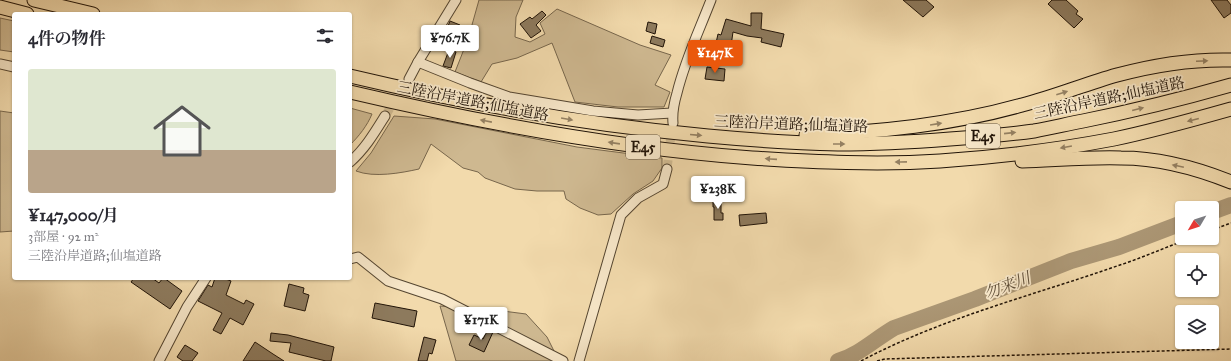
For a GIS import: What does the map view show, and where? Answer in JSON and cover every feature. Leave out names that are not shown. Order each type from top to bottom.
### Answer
[{"type":"highway","points":[[34,0],[84,12]]},
{"type":"highway","points":[[0,7],[19,12]]},
{"type":"highway","points":[[730,138],[836,134],[934,124],[980,116],[1022,106],[1118,75],[1173,63],[1231,60]]},
{"type":"highway","name":"三陸沿岸道路;仙塩道路","points":[[352,76],[441,96],[577,121],[730,138],[839,144],[908,142],[1035,131],[1118,114],[1231,85]]},
{"type":"highway","name":"三陸沿岸道路;仙塩道路","points":[[352,92],[437,111],[574,137],[666,150],[742,157],[830,162],[940,161],[1058,149],[1109,140],[1231,109]]},
{"type":"highway","points":[[940,161],[998,162],[1121,158],[1154,161],[1184,167],[1231,182]]},
{"type":"street","points":[[409,78],[456,0]]},
{"type":"street","points":[[673,123],[672,113],[684,66],[711,0]]},
{"type":"street","points":[[418,62],[509,97],[593,111],[638,115],[672,113]]},
{"type":"street","points":[[0,64],[12,67]]},
{"type":"street","points":[[352,160],[360,153],[372,137],[385,116]]},
{"type":"street","points":[[579,361],[621,215],[638,198],[663,184],[667,169]]},
{"type":"street","points":[[352,259],[358,258],[388,281],[442,299],[563,361]]},
{"type":"street","points":[[158,361],[186,307],[205,280]]},
{"type":"path","points":[[1219,227],[1231,222]]},
{"type":"path","points":[[861,361],[887,347],[985,309],[1117,266],[1175,244]]},
{"type":"path","points":[[878,361],[885,359],[1231,349]]},
{"type":"shaded area","points":[[479,0],[523,0],[516,17],[515,37],[530,42],[545,34],[540,23],[557,9],[640,45],[671,55],[655,85],[670,92],[664,107],[618,107],[575,102],[552,43],[517,58],[492,64],[481,82],[455,72],[468,39]]},
{"type":"shaded area","points":[[0,18],[12,21],[12,52],[0,50]]},
{"type":"shaded area","points":[[352,109],[372,114],[368,123],[352,143]]},
{"type":"shaded area","points":[[0,111],[12,113],[12,231],[0,232]]},
{"type":"shaded area","points":[[394,116],[435,119],[577,147],[662,158],[662,168],[653,181],[633,194],[611,214],[598,215],[580,208],[566,199],[564,191],[515,189],[485,178],[478,172],[463,168],[431,144],[419,169],[379,174],[356,171],[371,153]]},
{"type":"shaded area","points":[[440,306],[526,314],[547,337],[559,361],[456,361]]},
{"type":"building","points":[[903,0],[926,0],[934,7],[923,17]]},
{"type":"building","points":[[1052,0],[1066,0],[1078,11],[1076,14],[1083,19],[1074,28],[1048,4]]},
{"type":"building","points":[[1211,0],[1227,0],[1231,5],[1231,13],[1224,18]]},
{"type":"building","points":[[542,11],[546,15],[536,25],[541,31],[531,38],[520,24],[530,17],[532,19]]},
{"type":"building","points":[[751,13],[762,13],[761,29],[784,34],[781,47],[761,42],[762,38],[733,32],[731,46],[716,43],[718,34],[721,35],[726,19],[751,26]]},
{"type":"building","points":[[450,21],[460,25],[452,43],[443,39]]},
{"type":"building","points":[[648,22],[657,24],[655,34],[646,31]]},
{"type":"building","points":[[652,36],[665,40],[663,47],[650,43]]},
{"type":"building","points":[[449,50],[456,52],[451,68],[443,66]]},
{"type":"building","points":[[707,67],[725,69],[724,81],[705,79]]},
{"type":"building","points":[[713,200],[721,200],[721,213],[723,213],[723,220],[714,220]]},
{"type":"building","points":[[766,213],[767,223],[740,226],[739,215]]},
{"type":"building","points":[[132,280],[155,280],[159,283],[161,280],[167,280],[182,291],[170,309],[131,282]]},
{"type":"building","points":[[214,280],[231,281],[226,295],[244,304],[246,300],[254,304],[243,325],[230,318],[221,334],[213,330],[222,313],[198,301],[208,285],[212,287]]},
{"type":"building","points":[[289,284],[304,288],[303,293],[309,295],[305,311],[284,306]]},
{"type":"building","points":[[375,303],[417,311],[414,327],[372,318]]},
{"type":"building","points":[[488,329],[493,332],[484,352],[469,345],[474,335],[483,339]]},
{"type":"building","points":[[271,333],[288,335],[334,347],[331,361],[289,352],[291,343],[270,341]]},
{"type":"building","points":[[424,337],[436,340],[432,354],[429,353],[427,361],[418,361]]},
{"type":"building","points":[[255,342],[273,354],[284,361],[243,361]]},
{"type":"building","points":[[185,345],[198,353],[192,361],[183,361],[177,357]]},
{"type":"waterway","name":"勿来川","points":[[1219,209],[1231,205]]},
{"type":"waterway","name":"勿来川","points":[[838,361],[860,351],[894,328],[975,299],[1071,261],[1119,247],[1175,226]]},
{"type":"tunnel","points":[[385,116],[406,83]]},
{"type":"tunnel","points":[[667,169],[672,126]]}]
